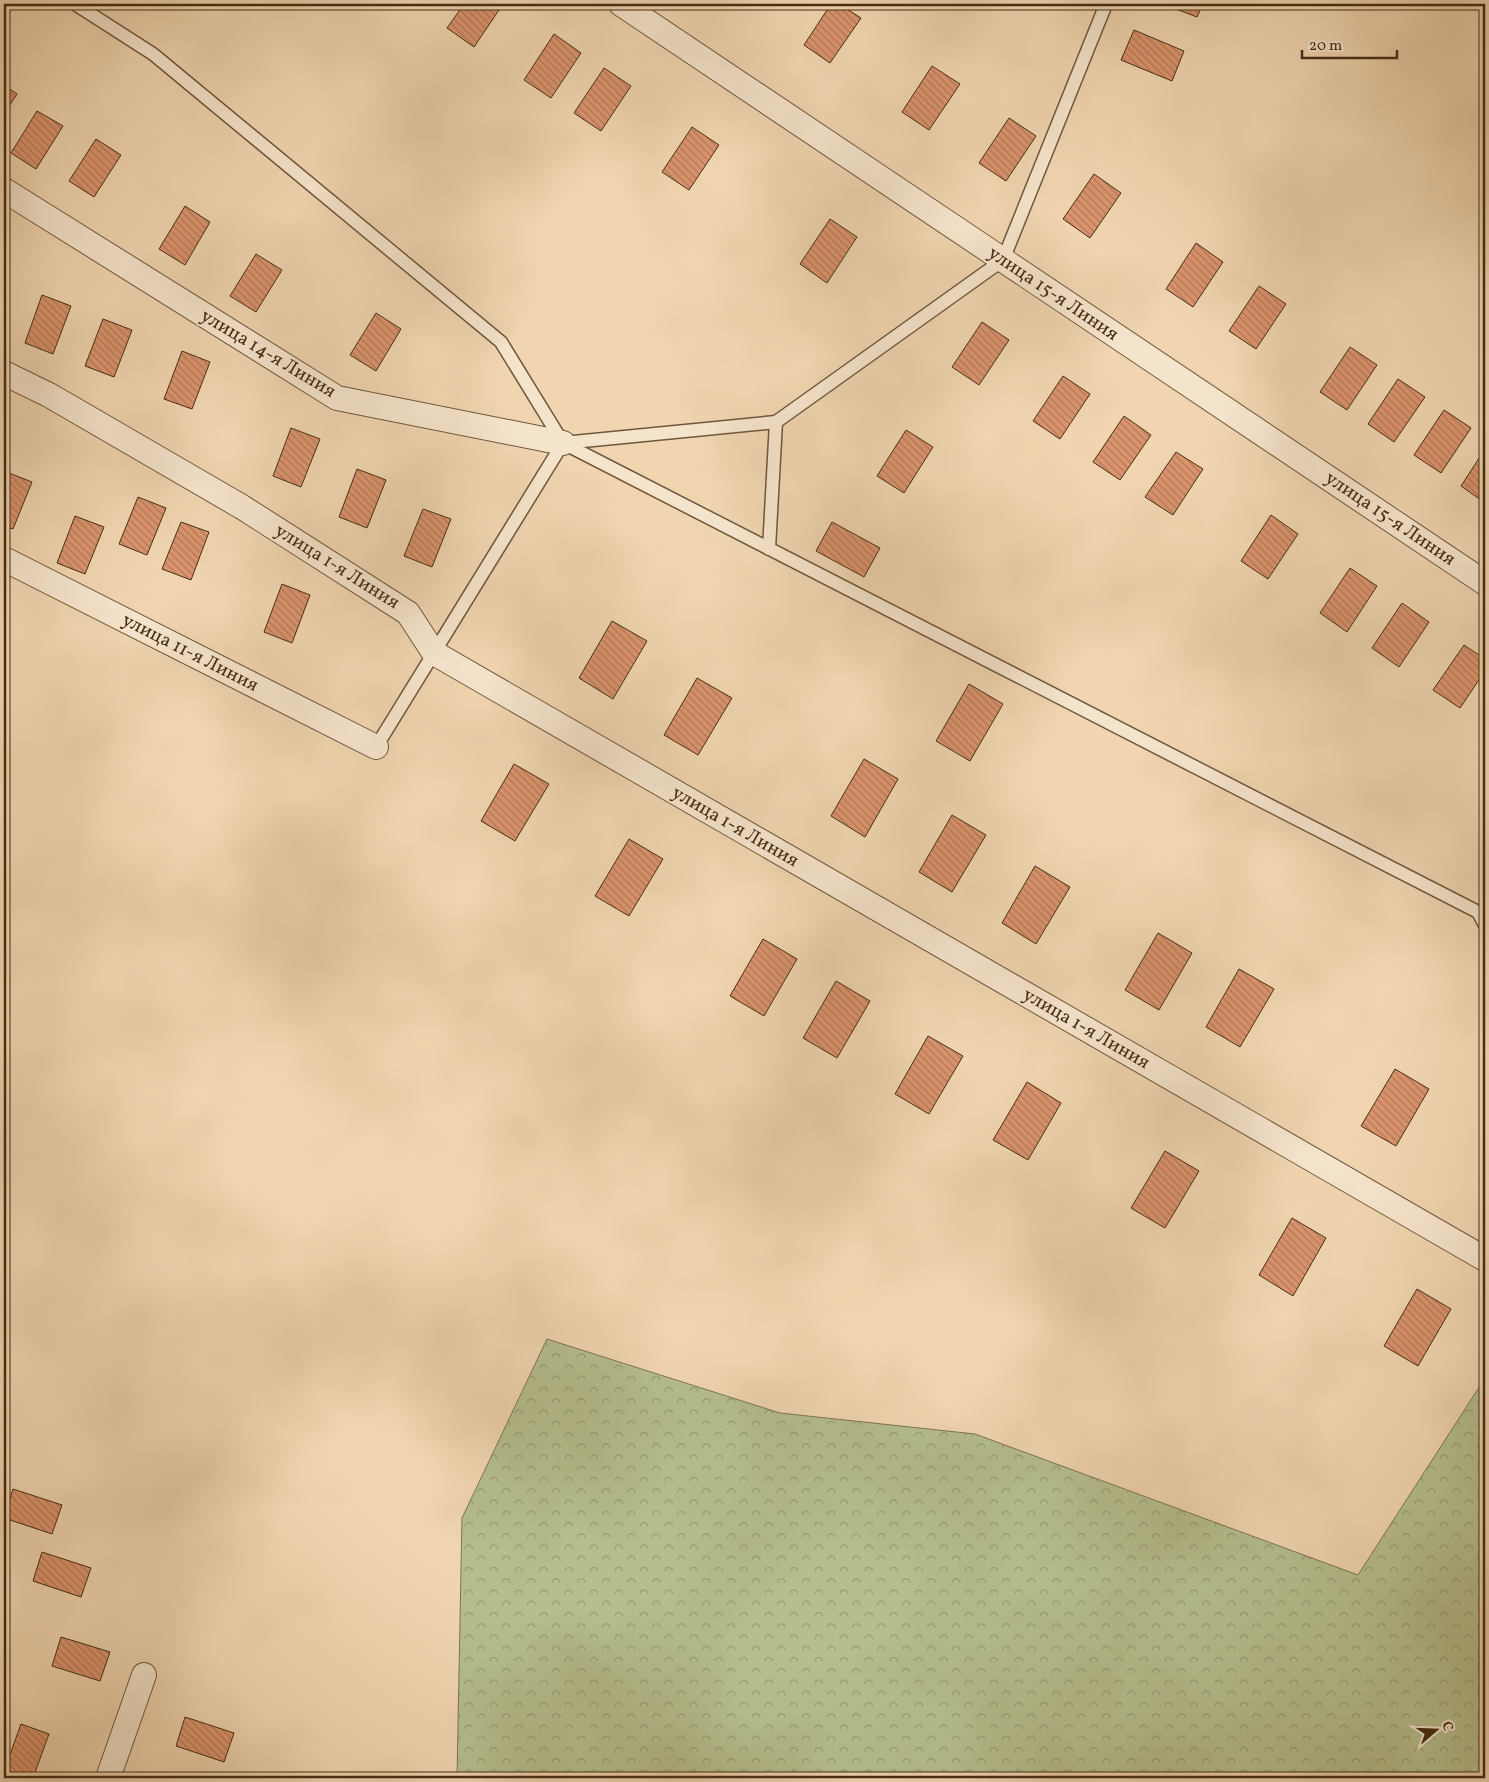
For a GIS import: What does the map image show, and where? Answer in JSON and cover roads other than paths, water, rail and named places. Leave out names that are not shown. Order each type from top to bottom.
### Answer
[{"type":"street","name":"улица 15-я Линия","points":[[621,4],[1485,583]]},
{"type":"street","name":"улица 14-я Линия","points":[[4,190],[337,398],[563,443]]},
{"type":"street","name":"улица 1-я Линия","points":[[4,373],[49,395],[242,507],[408,612],[434,653],[1485,1259]]},
{"type":"street","name":"улица 11-я Линия","points":[[4,559],[376,747]]},
{"type":"street","points":[[108,1778],[144,1675]]},
{"type":"lane","points":[[75,4],[153,54],[501,342],[563,443],[1478,912],[1485,926]]},
{"type":"lane","points":[[563,443],[776,422],[1003,260],[1106,4]]},
{"type":"lane","points":[[769,549],[776,422]]},
{"type":"lane","points":[[376,747],[563,443]]}]
